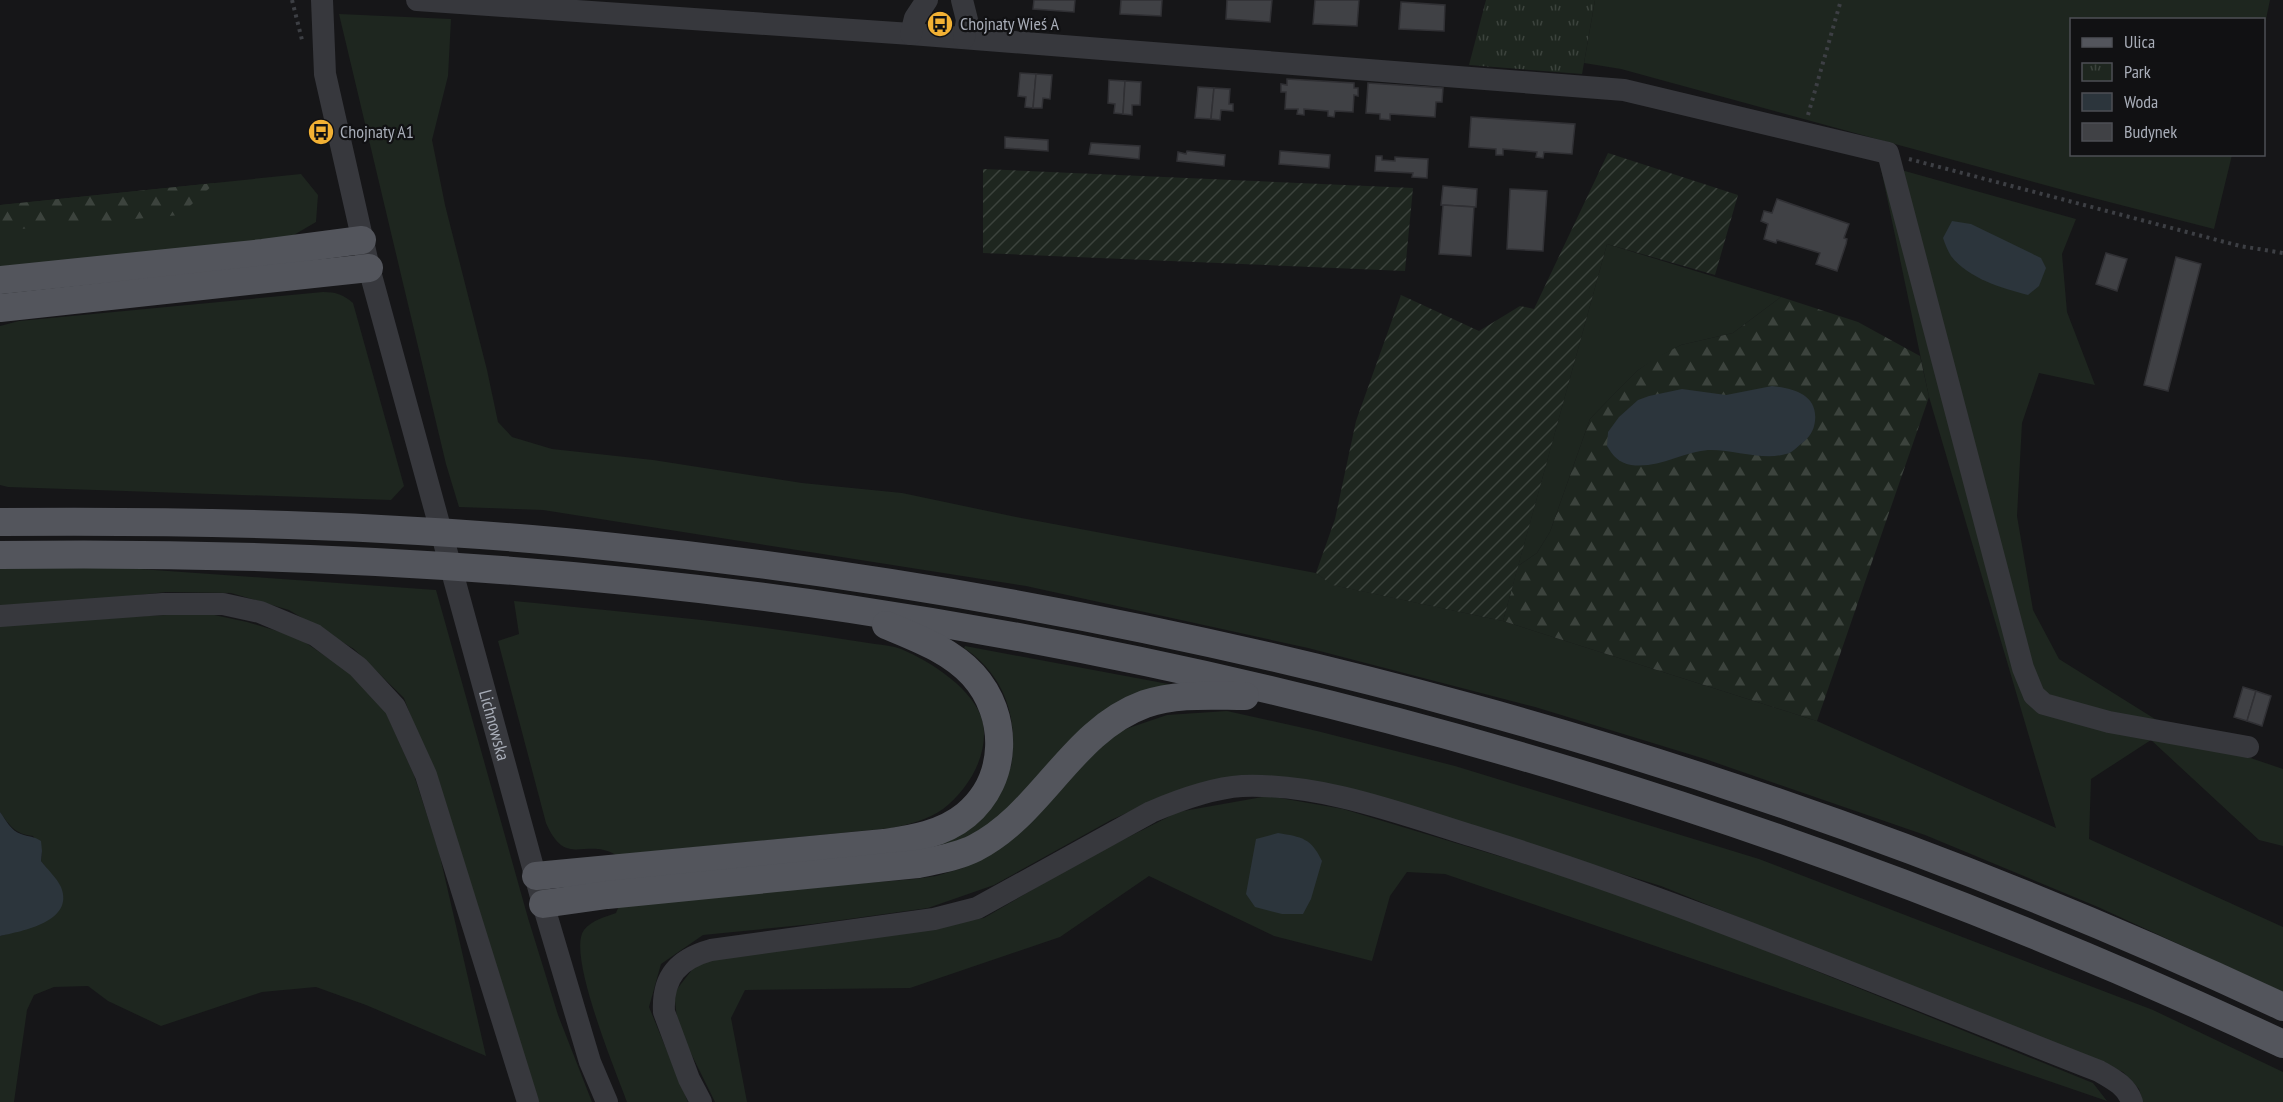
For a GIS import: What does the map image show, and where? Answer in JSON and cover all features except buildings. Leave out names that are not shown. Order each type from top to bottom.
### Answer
[{"type":"main road","points":[[0,280],[263,253],[362,240]]},
{"type":"main road","points":[[0,308],[369,268]]},
{"type":"main road","points":[[0,502],[90,521]]},
{"type":"main road","points":[[0,522],[90,521],[332,526],[466,534],[622,548],[792,568],[914,586],[1068,613],[1211,643],[1475,708],[1738,789],[1913,852],[2052,906],[2283,1007]]},
{"type":"main road","points":[[0,555],[199,555],[430,565],[631,582],[845,608],[1098,652],[1300,697],[1530,758],[1775,836],[1940,897],[2079,952],[2283,1044]]},
{"type":"main road","points":[[536,876],[884,843],[936,831],[966,815],[986,791],[998,761],[1000,737],[994,708],[983,687],[962,665],[933,646],[845,608]]},
{"type":"main road","points":[[543,904],[607,894],[938,860],[974,848],[998,834],[1020,814],[1089,738],[1104,725],[1135,708],[1180,696],[1300,697]]},
{"type":"street","name":"Lichnowska","points":[[322,0],[325,74],[369,268],[543,904],[590,1062],[608,1102]]},
{"type":"street","points":[[417,0],[911,34],[1624,90],[1888,153],[2023,668],[2034,695],[2044,704],[2109,722],[2248,747]]},
{"type":"street","points":[[911,34],[915,18],[927,0]]},
{"type":"street","points":[[962,0],[967,20],[964,38]]},
{"type":"street","points":[[0,616],[163,604],[223,604],[260,612],[315,634],[358,667],[395,707],[426,775],[476,929],[528,1102]]},
{"type":"street","points":[[702,1102],[689,1079],[664,1012],[663,1001],[668,981],[676,967],[687,958],[711,950],[934,919],[966,911],[996,899],[1151,812],[1206,792],[1241,786],[1310,791],[1356,801],[1532,854],[1661,900],[2099,1071],[2120,1084],[2131,1099]]},
{"type":"path","points":[[292,0],[302,43]]},
{"type":"path","points":[[1803,134],[1841,0]]},
{"type":"path","points":[[1888,153],[2240,246],[2283,253]]},
{"type":"green space","points":[[1486,0],[1595,0],[1582,74],[1469,65]]},
{"type":"green space","points":[[1595,0],[2270,0],[2265,24],[2265,18],[2070,18],[2070,156],[2232,156],[2214,229],[1621,69],[1584,63]]},
{"type":"green space","points":[[339,14],[451,19],[448,76],[432,140],[445,205],[498,422],[512,437],[552,449],[653,460],[802,483],[902,493],[1016,517],[1316,573],[1333,585],[1503,621],[1817,721],[2056,828],[1929,397],[1880,164],[2076,219],[2062,254],[2067,312],[2095,385],[2039,373],[2022,423],[2017,516],[2033,610],[2059,659],[2183,735],[2283,769],[2283,846],[2259,840],[2151,740],[2091,779],[2089,839],[2283,927],[2283,992],[2098,907],[1925,835],[1705,759],[1535,707],[1308,648],[1026,586],[543,510],[459,507],[446,464]]},
{"type":"green space","points":[[1608,153],[1738,195],[1715,275],[1607,244],[1503,621],[1332,585],[1316,573],[1335,519],[1356,421],[1401,295],[1479,331],[1520,306],[1534,309]]},
{"type":"green space","points":[[983,169],[1413,188],[1405,271],[983,253]]},
{"type":"green space","points":[[301,174],[318,195],[316,222],[287,239],[0,268],[0,205]]},
{"type":"green space","points":[[215,183],[180,215],[20,229],[0,234],[0,205]]},
{"type":"green space","points":[[1607,244],[1781,297],[1733,333],[1681,345],[1655,359],[1637,371],[1619,389],[1590,419],[1550,532],[1537,553],[1518,566]]},
{"type":"green space","points":[[323,292],[340,294],[353,303],[404,486],[391,500],[0,485],[0,326],[19,321]]},
{"type":"green space","points":[[1781,297],[1858,322],[1920,356],[1929,397],[1817,721],[1503,621],[1518,566],[1537,553],[1550,532],[1590,419],[1637,371],[1655,358],[1681,345],[1733,333]]},
{"type":"green space","points":[[0,568],[126,568],[436,590],[528,918],[558,1015],[592,1102],[539,1102],[440,796],[404,698],[354,649],[289,610],[231,593],[166,592],[0,610]]},
{"type":"green space","points":[[514,601],[741,625],[901,649],[938,669],[962,688],[971,699],[983,723],[983,747],[980,759],[961,792],[943,809],[925,819],[892,828],[616,855],[605,850],[569,849],[553,837],[546,823],[498,641],[519,634]]},
{"type":"green space","points":[[205,613],[247,622],[297,637],[345,669],[383,706],[414,775],[439,852],[486,1056],[366,1005],[316,987],[262,992],[161,1026],[108,1001],[88,986],[54,987],[34,995],[27,1010],[14,1102],[0,1102],[0,936],[21,930],[53,877],[41,861],[42,851],[33,836],[14,828],[0,812],[0,625]]},
{"type":"green space","points":[[965,646],[1179,686],[1013,809],[959,844],[922,845],[1011,767],[1013,732],[1006,700],[990,671],[964,648]]},
{"type":"green space","points":[[1227,711],[1455,766],[1759,859],[2153,1010],[2283,1072],[2283,1102],[2143,1102],[2139,1089],[2123,1072],[1661,886],[1342,787],[1167,795],[1111,820],[994,885],[928,908],[813,924],[703,935],[661,964],[649,1007],[688,1102],[627,1102],[587,987],[580,943],[587,927],[599,919],[616,913],[620,903],[915,879],[963,868],[1114,733],[1167,715]]},
{"type":"green space","points":[[1268,796],[1343,809],[1568,877],[1705,926],[2093,1083],[2107,1101],[1445,874],[1407,872],[1390,896],[1372,961],[1274,936],[1149,876],[1060,937],[910,988],[745,990],[731,1018],[747,1102],[715,1102],[678,1027],[674,993],[698,962],[984,918],[1087,858],[1178,812]]},
{"type":"water","points":[[1952,221],[1971,224],[2041,258],[2046,268],[2039,286],[2028,295],[1997,286],[1967,271],[1951,256],[1943,238]]},
{"type":"water","points":[[1772,386],[1803,394],[1813,405],[1815,412],[1811,434],[1788,453],[1777,456],[1757,456],[1708,450],[1641,466],[1620,461],[1607,446],[1608,432],[1619,417],[1638,400],[1649,396],[1682,389],[1726,395]]},
{"type":"water","points":[[0,812],[14,830],[41,841],[41,861],[61,887],[63,899],[54,917],[44,923],[0,936]]},
{"type":"water","points":[[1278,833],[1310,843],[1322,861],[1311,899],[1303,914],[1282,914],[1255,907],[1246,894],[1256,839]]},
{"type":"place","name":"Chojnaty Wieś A","points":[[940,24]]},
{"type":"place","name":"Chojnaty A1","points":[[321,132]]}]
